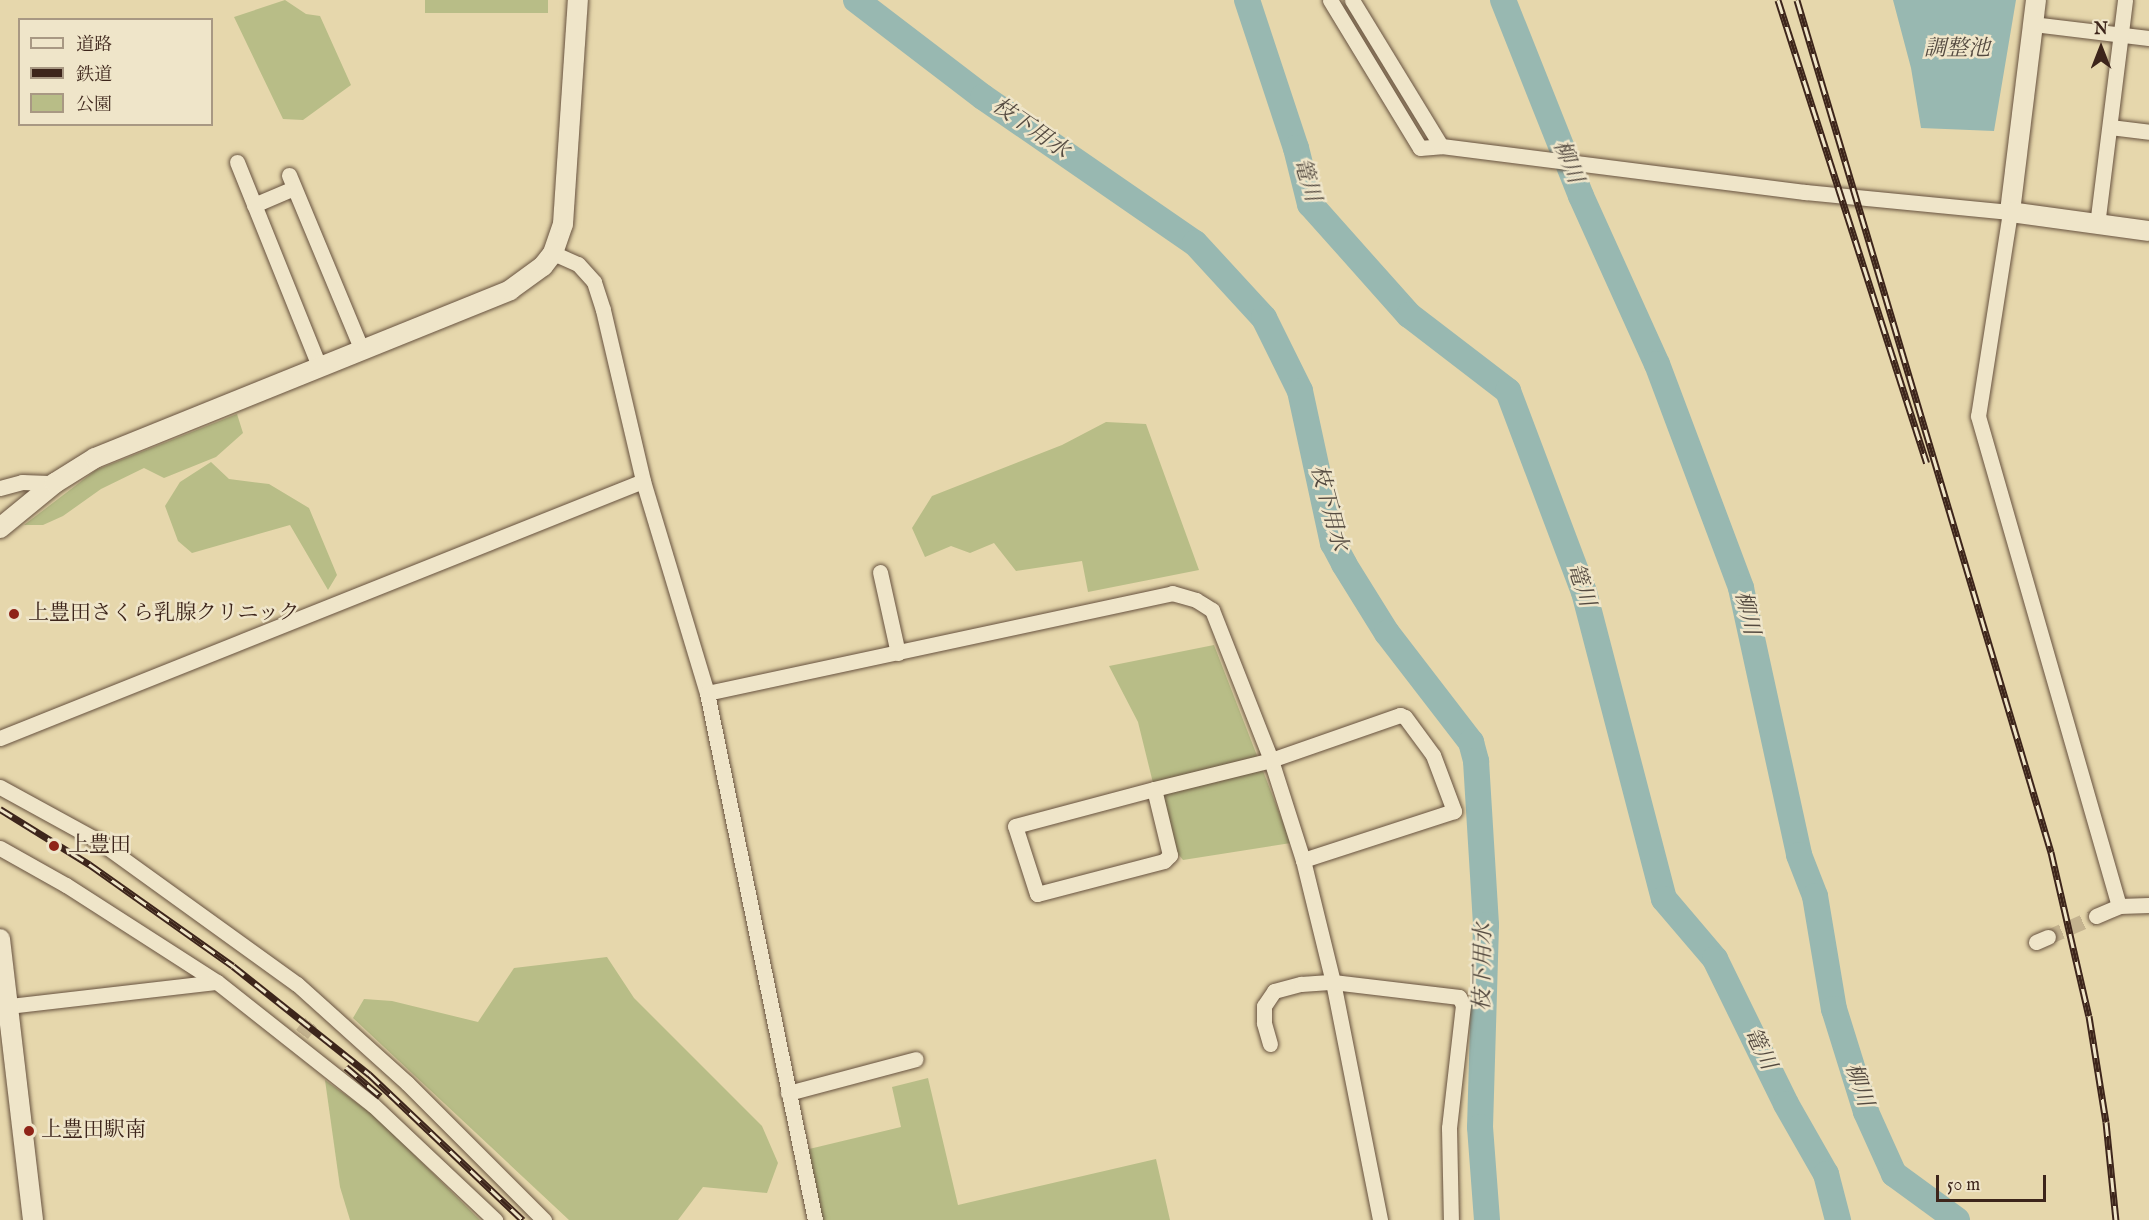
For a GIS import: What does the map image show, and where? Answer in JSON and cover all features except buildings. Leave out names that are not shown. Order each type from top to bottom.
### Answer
[{"type":"street","points":[[0,528],[55,483],[94,458],[522,284],[553,253],[563,224],[578,0]]},
{"type":"street","points":[[1330,0],[1420,148],[1441,146],[1828,195],[2010,212],[2149,231]]},
{"type":"street","points":[[1352,0],[1441,146]]},
{"type":"street","points":[[2036,0],[2010,212],[1978,416],[2119,906]]},
{"type":"street","points":[[2097,225],[2126,0]]},
{"type":"street","points":[[2033,24],[2149,38]]},
{"type":"street","points":[[2110,126],[2149,132]]},
{"type":"street","points":[[237,162],[320,368]]},
{"type":"street","points":[[254,205],[292,182],[362,350]]},
{"type":"street","points":[[553,253],[578,264],[594,282],[643,481],[707,693],[815,1220]]},
{"type":"street","points":[[0,738],[643,481]]},
{"type":"street","points":[[0,488],[22,482],[55,483]]},
{"type":"street","points":[[880,572],[898,653]]},
{"type":"street","points":[[707,693],[1172,593],[1184,594],[1212,610],[1271,760],[1303,860],[1333,981],[1380,1220]]},
{"type":"street","points":[[1154,789],[1170,855],[1164,861],[1036,894],[1016,825],[1154,789],[1271,760],[1400,715],[1433,755],[1454,811],[1303,860]]},
{"type":"street","points":[[0,786],[97,840],[297,984],[318,1012],[406,1083],[544,1220]]},
{"type":"street","points":[[0,848],[66,885],[217,981],[299,1038],[495,1220]]},
{"type":"street","points":[[2096,916],[2119,906],[2149,905]]},
{"type":"street","points":[[0,939],[33,1220]]},
{"type":"street","points":[[9,1006],[217,981]]},
{"type":"street","points":[[1270,1044],[1263,1016],[1274,992],[1333,981],[1459,997],[1463,1005],[1449,1128],[1451,1220]]},
{"type":"street","points":[[788,1093],[916,1059]]},
{"type":"green space","points":[[285,0],[306,14],[320,16],[351,85],[303,120],[283,119],[234,17]]},
{"type":"green space","points":[[425,0],[548,0],[548,13],[425,13]]},
{"type":"green space","points":[[237,414],[243,433],[216,457],[164,478],[144,468],[101,489],[63,516],[43,525],[24,525],[96,470]]},
{"type":"green space","points":[[1106,422],[1146,424],[1199,570],[1088,592],[1082,561],[1016,571],[994,543],[970,553],[951,546],[925,557],[912,528],[932,496],[1062,445]]},
{"type":"green space","points":[[211,462],[229,479],[269,484],[309,508],[337,575],[328,590],[290,525],[192,553],[178,541],[165,506],[180,482]]},
{"type":"green space","points":[[1214,645],[1291,843],[1183,860],[1167,840],[1138,722],[1109,666]]},
{"type":"green space","points":[[607,957],[634,998],[762,1126],[778,1163],[767,1193],[703,1187],[678,1220],[569,1220],[353,1018],[364,999],[392,1001],[478,1022],[514,968]]},
{"type":"green space","points":[[928,1078],[958,1205],[1156,1159],[1170,1220],[822,1220],[805,1150],[901,1127],[892,1087]]},
{"type":"green space","points":[[325,1080],[375,1116],[480,1220],[350,1220],[340,1187]]},
{"type":"water","name":"調整池","points":[[1893,0],[2016,0],[1994,131],[1921,128],[1911,68]]},
{"type":"waterway","name":"枝下用水","points":[[856,0],[983,97],[1195,243],[1264,318],[1300,391],[1333,543],[1387,633],[1471,742],[1476,761],[1486,925],[1480,1127],[1487,1220]]},
{"type":"waterway","name":"篭川","points":[[1247,0],[1296,148],[1310,204],[1409,315],[1508,391],[1584,592],[1664,899],[1715,959],[1786,1104],[1826,1174],[1838,1220]]},
{"type":"waterway","name":"柳川","points":[[1503,0],[1581,196],[1657,364],[1741,588],[1799,855],[1815,896],[1834,1009],[1866,1112],[1894,1174],[1957,1220]]},
{"type":"tunnel","points":[[2048,937],[2096,916]]},
{"type":"tunnel","points":[[302,1034],[314,1018]]},
{"type":"railway","points":[[1778,0],[1927,463]]},
{"type":"railway","points":[[1797,0],[2051,852],[2089,1016],[2106,1122],[2116,1220]]},
{"type":"railway","points":[[0,809],[89,864],[233,966],[369,1074],[523,1220]]},
{"type":"railway","points":[[346,1067],[380,1096]]},
{"type":"place","name":"上豊田さくら乳腺クリニック","points":[[14,614]]},
{"type":"place","name":"上豊田","points":[[54,846]]},
{"type":"place","name":"上豊田駅南","points":[[29,1131]]}]
